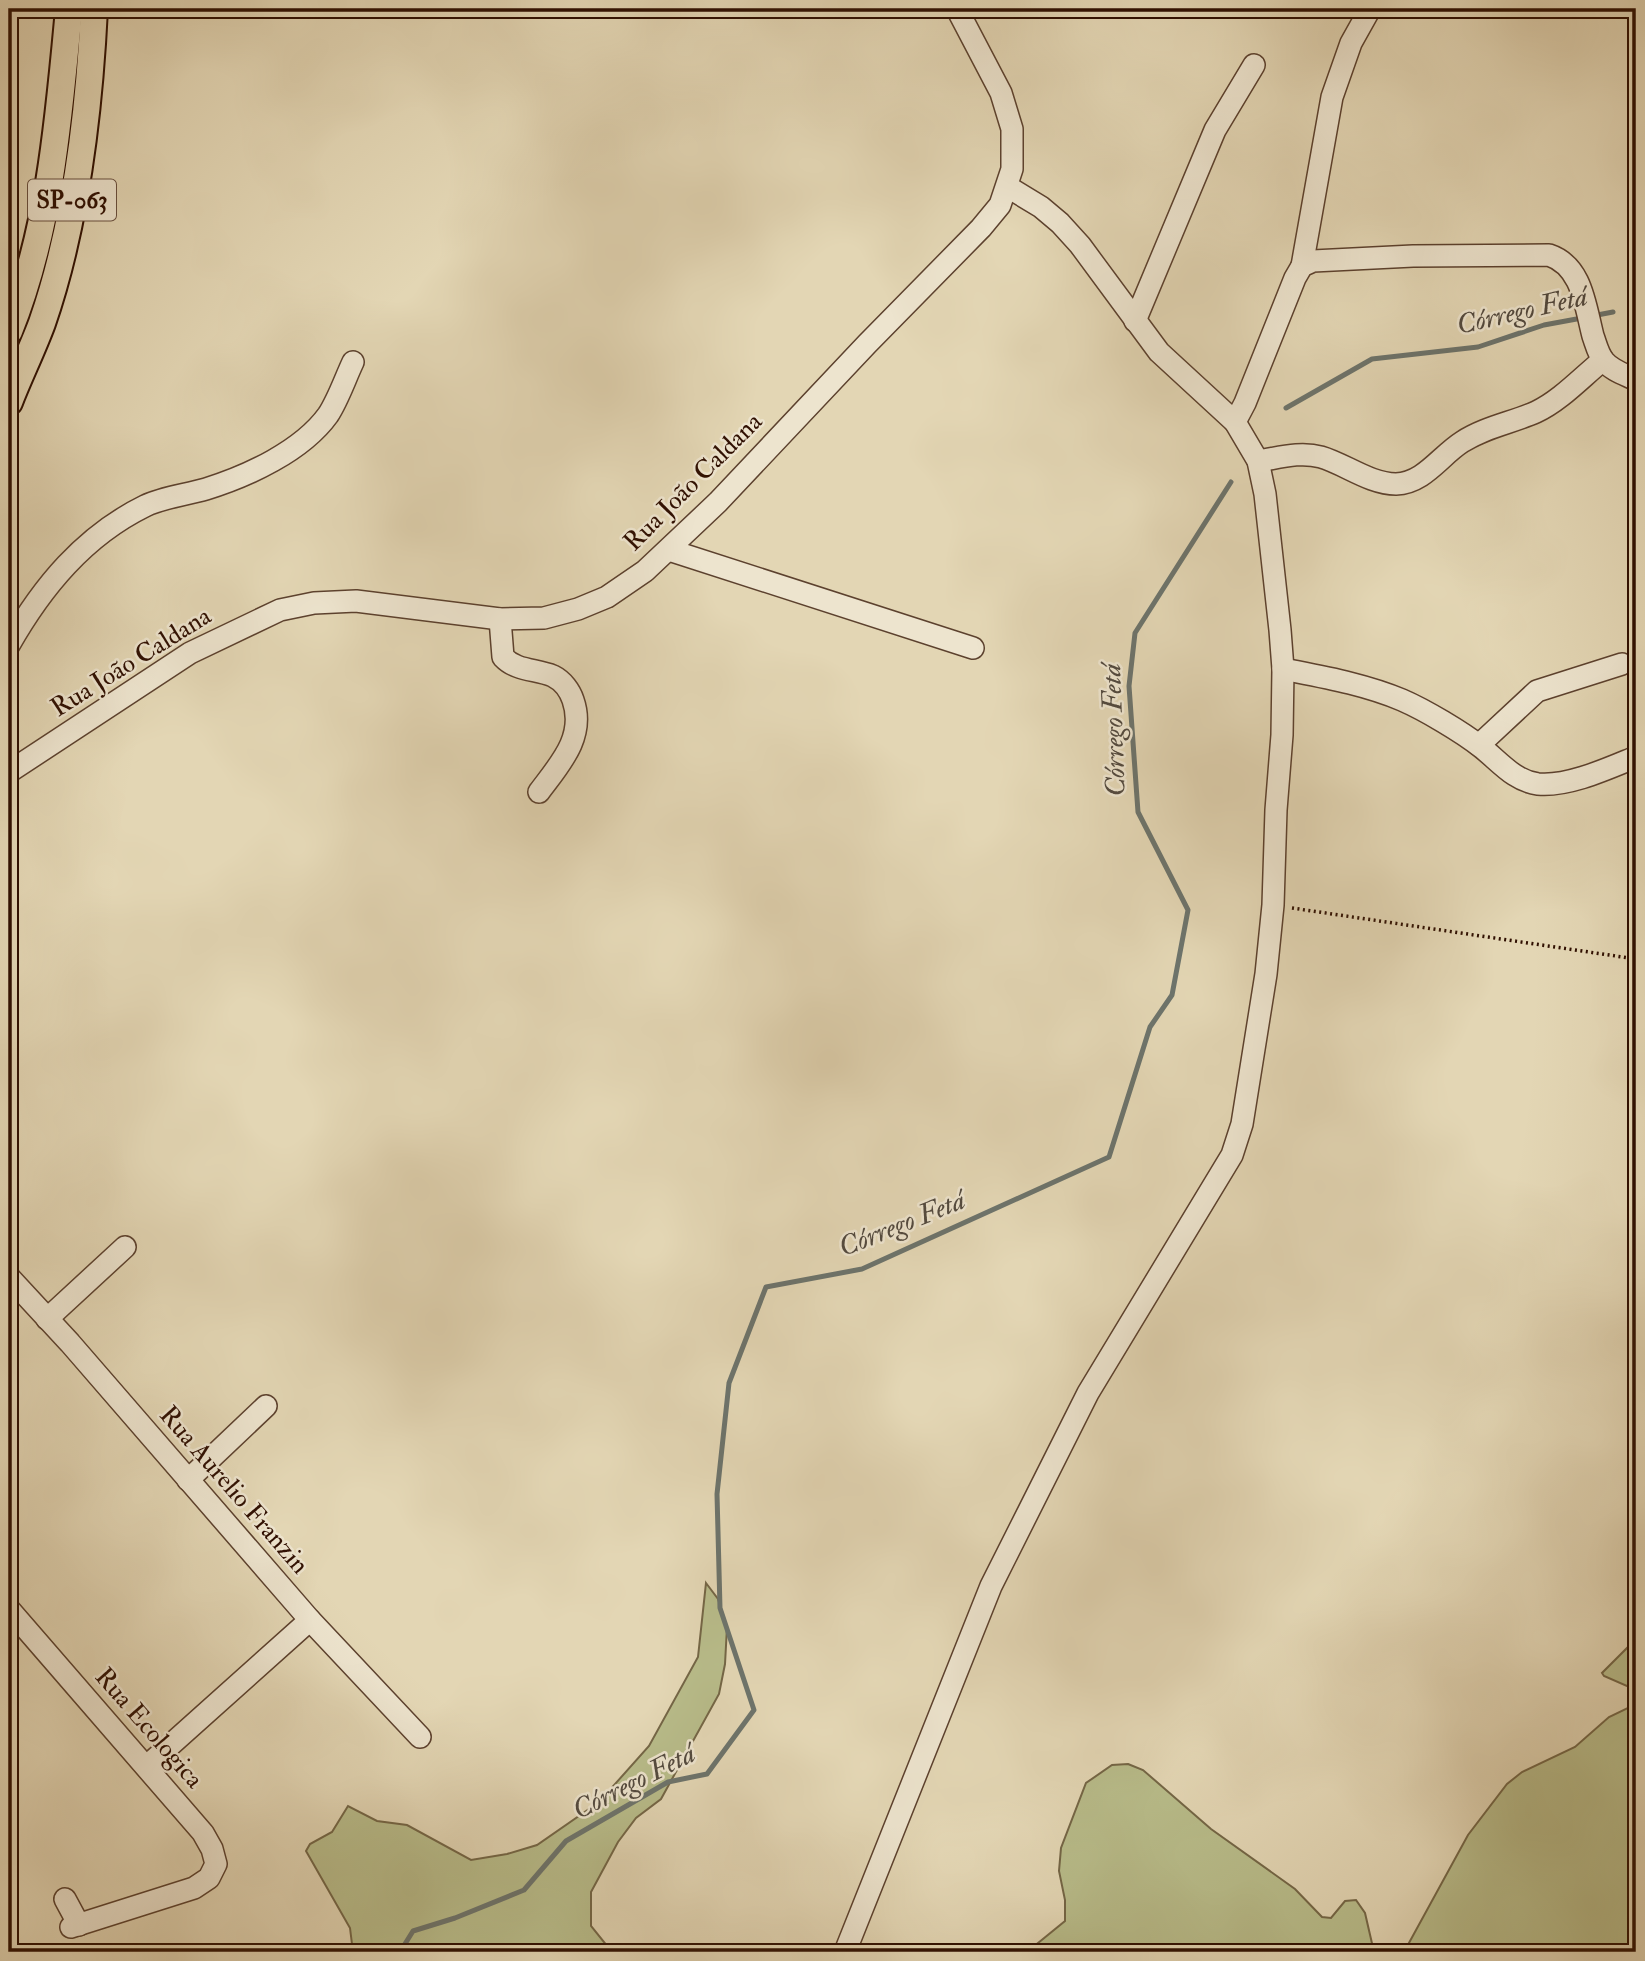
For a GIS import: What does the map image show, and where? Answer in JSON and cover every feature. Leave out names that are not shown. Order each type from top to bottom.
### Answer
[{"type":"main road","name":"SP-063","points":[[9,331],[30,264],[47,192],[59,113],[69,9]]},
{"type":"main road","name":"SP-063","points":[[9,402],[41,324],[58,268],[84,136],[94,9]]},
{"type":"street","name":"Rua João Caldana","points":[[9,772],[190,653],[280,610],[314,603],[356,601],[499,619],[544,618],[578,610],[607,597],[645,571],[669,550],[981,228],[1000,205],[1012,169],[1012,129],[1001,93],[957,9]]},
{"type":"street","points":[[1236,422],[1294,278],[1302,266],[1332,97],[1351,43],[1370,9]]},
{"type":"street","points":[[1135,321],[1215,130],[1254,65]]},
{"type":"street","points":[[845,1952],[991,1586],[1088,1393],[1232,1155],[1242,1124],[1260,1015],[1273,905],[1283,669],[1265,494],[1258,461],[1236,422],[1159,352],[1080,245],[1060,223],[1041,207],[1008,187]]},
{"type":"street","points":[[1302,266],[1313,261],[1363,258],[1549,255],[1570,266],[1577,278],[1603,360],[1636,380]]},
{"type":"street","points":[[1258,461],[1303,454],[1320,457],[1374,479],[1393,484],[1409,482],[1424,474],[1461,442],[1483,430],[1536,412],[1603,360]]},
{"type":"street","points":[[9,645],[28,612],[66,563],[109,527],[147,505],[210,488],[274,460],[311,435],[329,414],[353,362]]},
{"type":"street","points":[[669,550],[973,648]]},
{"type":"street","points":[[499,619],[503,657],[517,667],[556,677],[570,691],[577,711],[576,736],[539,792]]},
{"type":"street","points":[[1479,745],[1537,691],[1622,664]]},
{"type":"street","points":[[1283,669],[1350,682],[1403,701],[1479,745],[1511,773],[1540,784],[1598,772],[1636,757]]},
{"type":"street","points":[[47,1319],[125,1247]]},
{"type":"street","name":"Rua Aurelio Franzin","points":[[9,1278],[310,1620],[420,1737]]},
{"type":"street","points":[[188,1480],[266,1406]]},
{"type":"street","name":"Rua Ecologica","points":[[9,1609],[203,1833],[212,1849],[216,1864],[209,1878],[194,1888],[75,1926],[65,1899]]},
{"type":"street","points":[[147,1766],[310,1620]]},
{"type":"path","points":[[1273,905],[1636,959]]},
{"type":"green space","points":[[706,1583],[718,1599],[727,1627],[725,1664],[719,1694],[661,1799],[636,1818],[618,1842],[591,1892],[591,1926],[612,1952],[353,1952],[350,1928],[306,1851],[310,1844],[332,1832],[348,1806],[377,1821],[407,1825],[471,1860],[507,1854],[537,1845],[599,1802],[649,1746],[698,1657]]},
{"type":"green space","points":[[1636,1639],[1636,1690],[1602,1673]]},
{"type":"green space","points":[[1636,1704],[1636,1952],[1404,1952],[1468,1835],[1507,1784],[1522,1772],[1575,1747],[1609,1717]]},
{"type":"green space","points":[[1128,1764],[1143,1770],[1211,1829],[1295,1889],[1322,1917],[1331,1918],[1345,1901],[1356,1900],[1365,1913],[1374,1952],[1027,1952],[1065,1921],[1065,1900],[1059,1871],[1061,1848],[1086,1783],[1112,1765]]},
{"type":"waterway","name":"Córrego Fetá","points":[[1592,316],[1613,312]]},
{"type":"waterway","name":"Córrego Fetá","points":[[1286,408],[1372,359],[1478,347],[1544,325],[1582,318]]},
{"type":"waterway","name":"Córrego Fetá","points":[[400,1952],[413,1931],[455,1918],[524,1890],[566,1841],[668,1782],[707,1774],[754,1710],[720,1608],[717,1494],[729,1383],[766,1287],[862,1269],[1109,1157],[1150,1027],[1172,995],[1188,910],[1138,812],[1129,686],[1135,633],[1231,482]]}]
